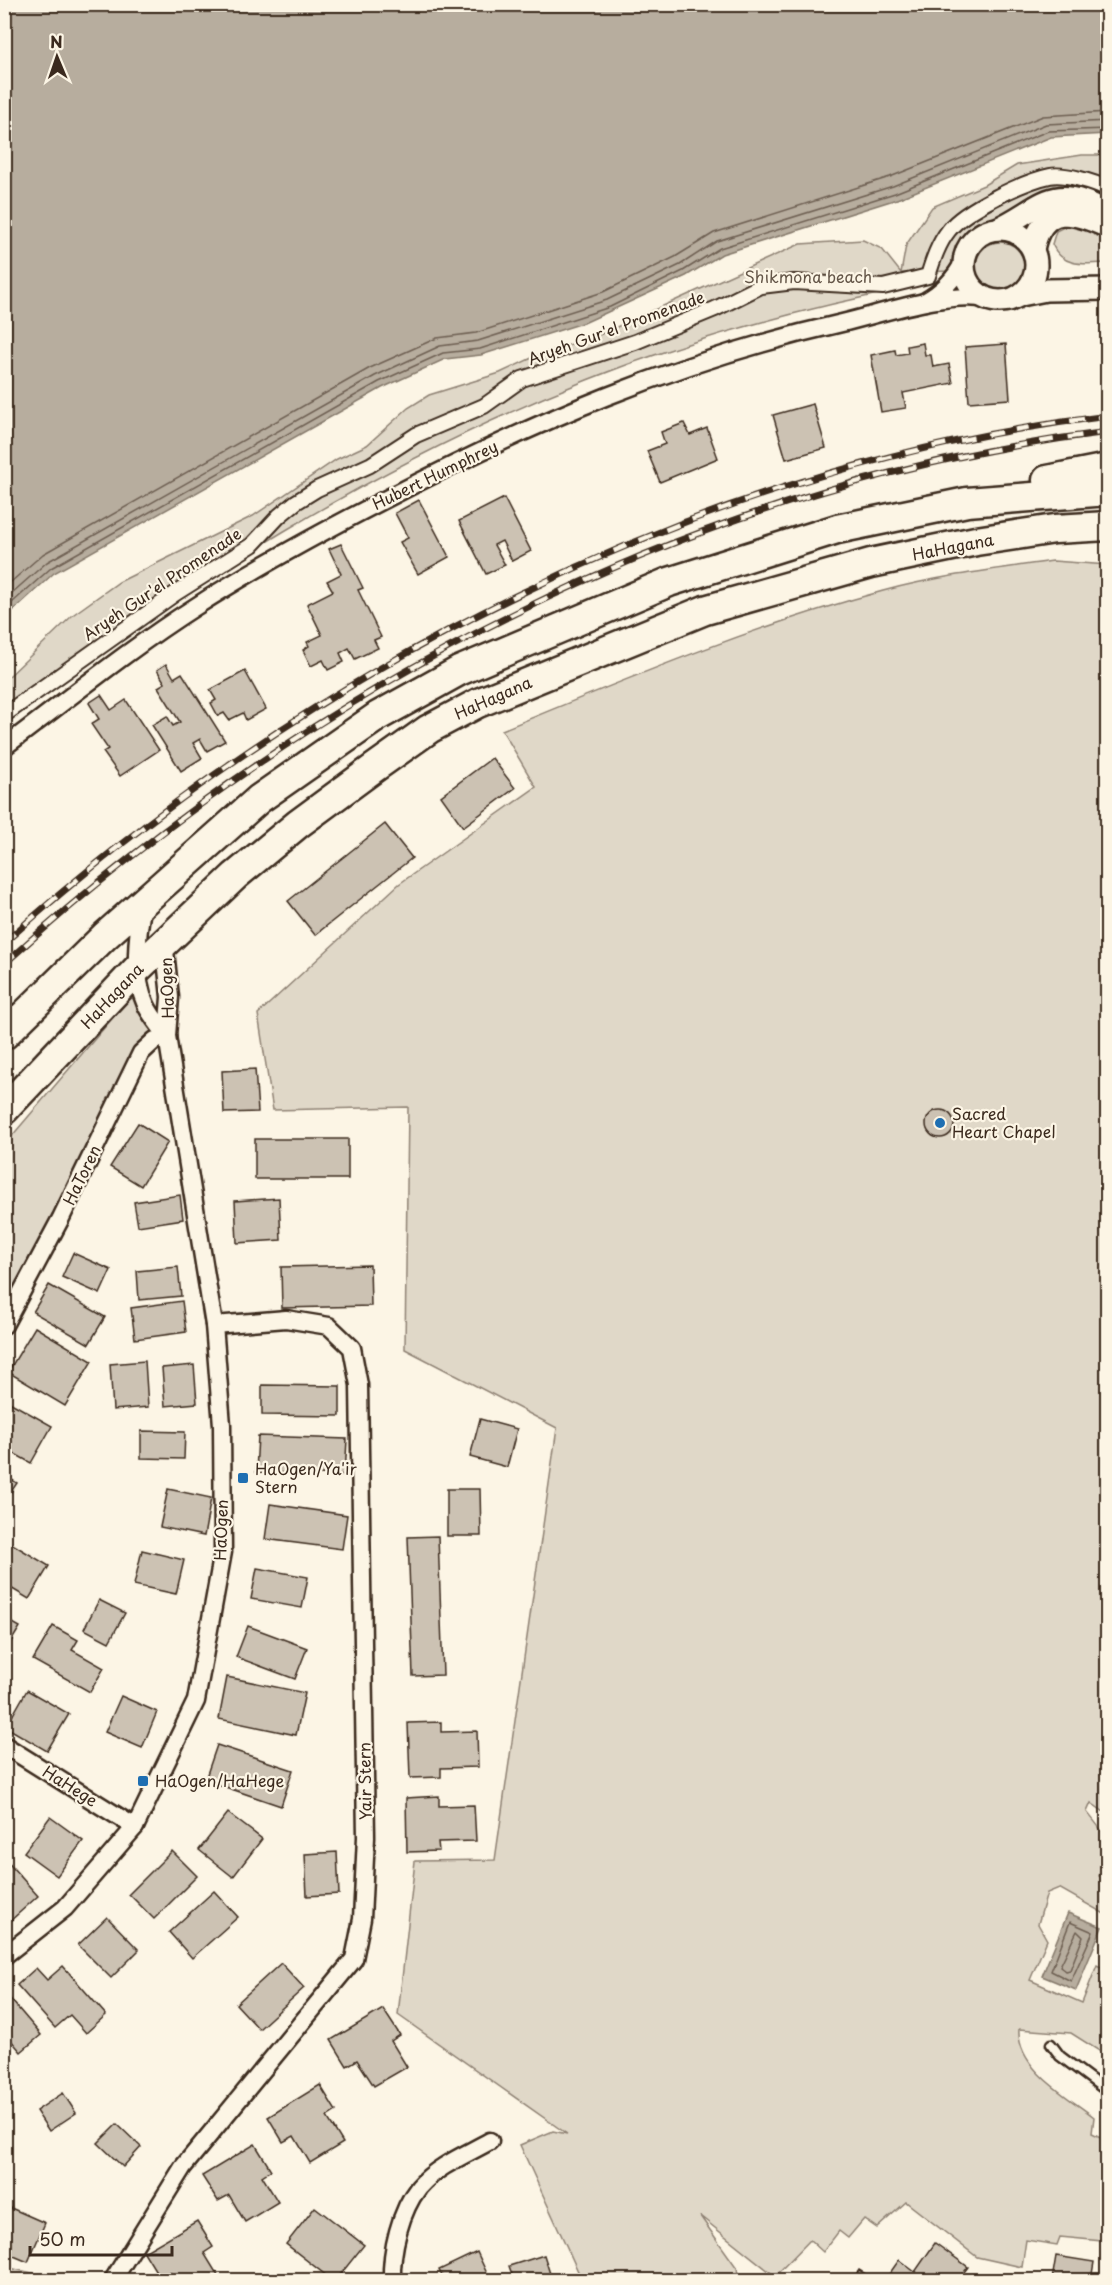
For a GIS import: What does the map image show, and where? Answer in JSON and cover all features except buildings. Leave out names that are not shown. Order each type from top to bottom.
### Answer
[{"type":"highway","points":[[4,1035],[144,900],[259,799],[378,716],[459,671],[669,582],[837,529],[967,502],[1011,489],[1107,468]]},
{"type":"highway","points":[[967,502],[1107,491]]},
{"type":"highway","name":"HaHagana","points":[[4,1110],[164,941],[236,876],[298,824],[429,729],[478,703],[705,610],[838,572],[976,541],[1055,529],[1107,525]]},
{"type":"street","name":"Aryeh Gur'el Promenade","points":[[4,715],[184,588],[252,546],[279,516],[296,502],[317,489],[370,465],[416,435],[484,406],[522,379],[635,342],[715,309],[761,286],[794,282],[883,287],[928,276],[945,236],[964,216],[1026,184],[1052,175],[1094,182],[1107,189]]},
{"type":"street","points":[[1107,213],[1085,200],[1045,200],[1019,219],[975,239],[964,261],[964,273],[969,284],[977,293],[988,299],[1010,300],[1046,290],[1107,289]]},
{"type":"street","points":[[1021,296],[1035,277],[1035,254],[1040,229],[1049,219],[1063,213],[1089,218],[1107,227]]},
{"type":"street","points":[[996,229],[1018,234],[1046,268],[1070,279],[1107,284]]},
{"type":"street","name":"Hubert Humphrey","points":[[915,306],[940,291],[957,275],[964,261]]},
{"type":"street","name":"Hubert Humphrey","points":[[4,747],[192,609],[271,559],[433,474],[587,402],[719,354],[915,306],[957,298],[988,299]]},
{"type":"street","name":"HaOgen","points":[[144,900],[138,935],[138,968],[145,1004],[167,1036]]},
{"type":"street","name":"HaOgen","points":[[4,1956],[65,1908],[135,1827],[196,1701],[223,1552],[222,1425],[214,1325],[167,1036],[170,997],[164,941]]},
{"type":"street","name":"HaToren","points":[[4,1325],[61,1218],[141,1053],[154,1040],[167,1036]]},
{"type":"street","name":"Yair Stern","points":[[113,2280],[183,2167],[354,1959],[362,1919],[366,1837],[359,1385],[352,1348],[329,1326],[286,1319],[214,1325]]},
{"type":"street","name":"HaHege","points":[[4,1745],[135,1827]]},
{"type":"street","points":[[392,2280],[392,2259],[399,2227],[420,2187],[452,2162],[490,2141]]},
{"type":"lane","points":[[1051,2044],[1060,2056],[1107,2092]]},
{"type":"green space","name":"Shikmona beach","points":[[1082,155],[1107,155],[1107,203],[1091,190],[1048,189],[1030,196],[1010,215],[968,234],[949,271],[902,273],[917,286],[749,325],[627,365],[510,412],[358,489],[284,531],[140,624],[5,723],[5,680],[74,614],[119,582],[253,516],[337,459],[367,445],[408,408],[429,395],[500,373],[536,356],[599,335],[800,244],[863,240],[882,249],[901,273],[906,245],[932,207],[984,185],[1017,165]]},
{"type":"green space","points":[[1077,224],[1107,240],[1107,263],[1075,263],[1056,252],[1052,244],[1056,231],[1068,225]]},
{"type":"green space","points":[[1000,242],[1017,249],[1024,266],[1017,283],[1000,290],[983,283],[976,266],[983,249]]},
{"type":"green space","points":[[1053,561],[1108,565],[1107,1814],[1091,1803],[1087,1812],[1105,1836],[1106,1855],[1099,1876],[1107,1881],[1108,1916],[1059,1888],[1047,1893],[1038,1924],[1047,1940],[1030,1980],[1082,2003],[1097,1965],[1107,1970],[1107,2056],[1071,2033],[1019,2029],[1020,2043],[1034,2068],[1045,2080],[1094,2117],[1092,2133],[1107,2140],[1107,2280],[1105,2280],[1102,2241],[1060,2237],[1057,2245],[1026,2240],[1022,2267],[977,2257],[906,2202],[877,2228],[864,2219],[848,2238],[839,2231],[823,2252],[810,2240],[775,2276],[700,2216],[737,2268],[739,2280],[582,2280],[520,2145],[553,2131],[567,2134],[398,2015],[415,1861],[495,1860],[557,1428],[405,1349],[408,1107],[273,1110],[258,1014],[399,884],[536,787],[502,730],[690,654],[834,605],[925,581]]},
{"type":"green space","points":[[134,993],[159,1033],[141,1041],[45,1232],[5,1303],[5,1144]]},
{"type":"green space","points":[[5,2267],[64,2280],[5,2280]]},
{"type":"water","points":[[5,4],[1107,5],[1107,134],[1051,137],[897,199],[722,254],[686,276],[586,322],[481,355],[445,359],[382,388],[54,573],[5,618]]},
{"type":"water","points":[[1068,1913],[1102,1927],[1076,1990],[1042,1976]]},
{"type":"railway","points":[[4,943],[121,844],[246,753],[379,669],[517,596],[660,532],[807,480],[956,441],[1108,416]]},
{"type":"railway","points":[[4,964],[122,864],[248,771],[379,687],[516,613],[658,549],[804,497],[955,458],[1108,432]]},
{"type":"place","name":"Sacred Heart Chapel","points":[[940,1123]]},
{"type":"place","name":"HaOgen/Ya'ir Stern","points":[[243,1478]]},
{"type":"place","name":"HaOgen/HaHege","points":[[143,1781]]}]
